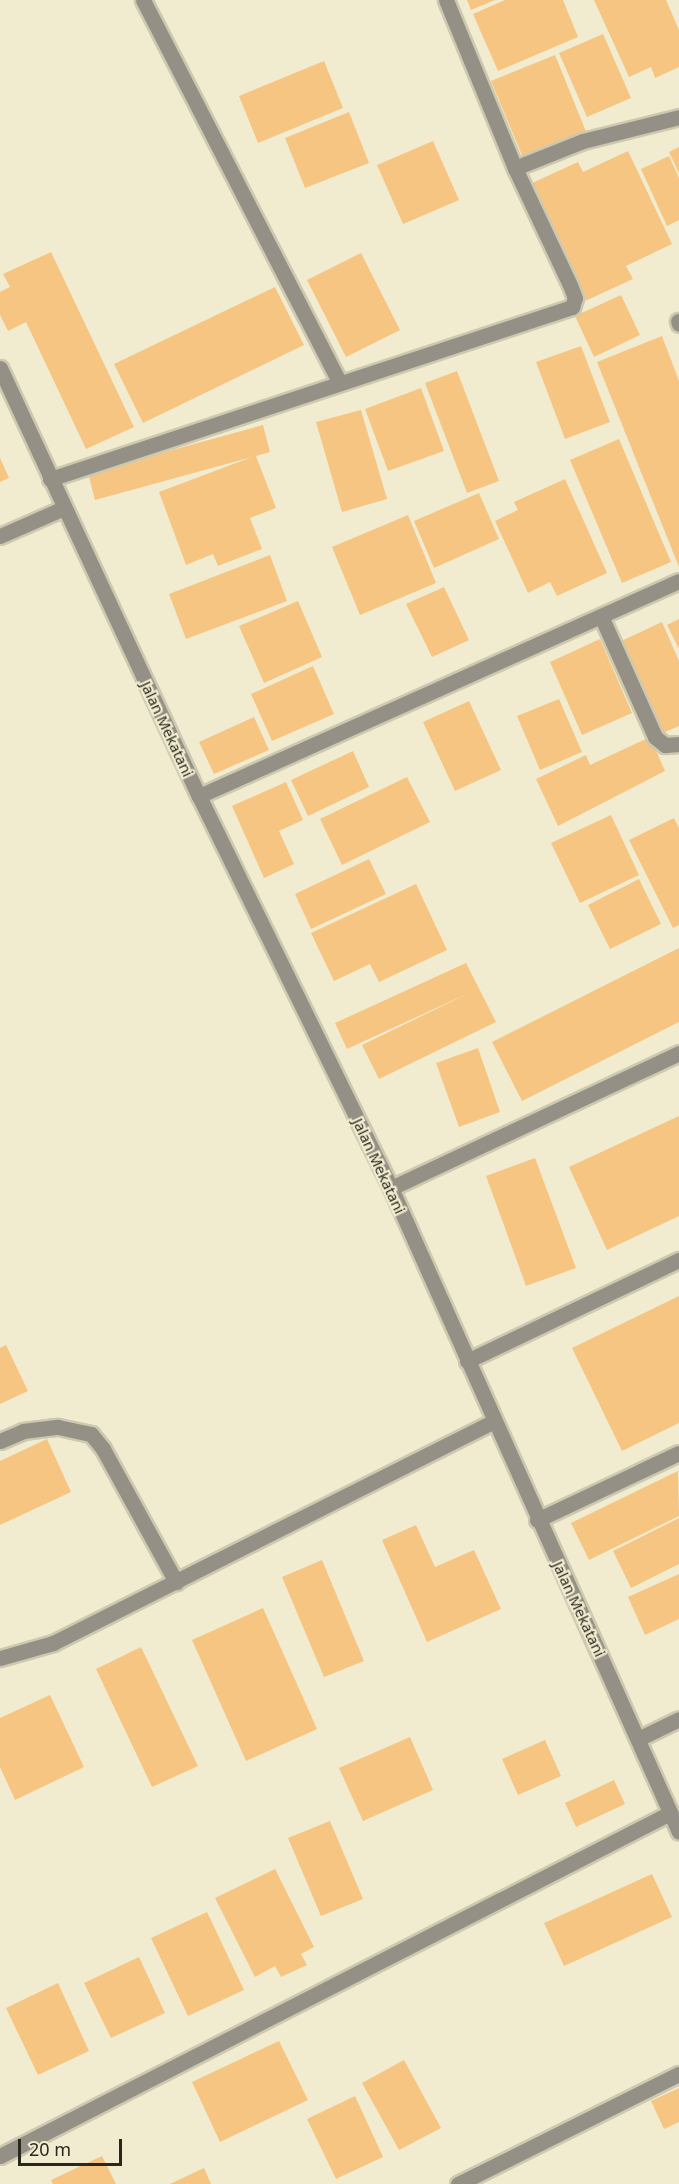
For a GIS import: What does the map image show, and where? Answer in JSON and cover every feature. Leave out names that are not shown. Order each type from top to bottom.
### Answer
[{"type":"street","points":[[144,0],[339,382]]},
{"type":"street","points":[[50,479],[339,382],[572,308],[575,298],[570,285],[515,168],[446,0]]},
{"type":"street","points":[[515,168],[583,141],[679,117]]},
{"type":"street","name":"Jalan Mekatani","points":[[0,368],[199,796],[391,1188],[537,1520],[640,1738],[679,1832]]},
{"type":"street","points":[[0,536],[64,508]]},
{"type":"street","points":[[199,796],[679,581]]},
{"type":"street","points":[[601,616],[656,737],[665,745],[679,744]]},
{"type":"street","points":[[391,1188],[679,1053]]},
{"type":"street","points":[[467,1361],[679,1260]]},
{"type":"street","points":[[0,1658],[53,1643],[494,1421]]},
{"type":"street","points":[[0,1441],[23,1431],[58,1427],[91,1434],[103,1449],[176,1582]]},
{"type":"street","points":[[537,1520],[679,1453]]},
{"type":"street","points":[[640,1738],[679,1719]]},
{"type":"street","points":[[0,2156],[670,1813]]},
{"type":"street","points":[[458,2184],[679,2074]]},
{"type":"building","points":[[467,0],[495,0],[471,10]]},
{"type":"building","points":[[505,0],[563,0],[578,37],[498,71],[473,14]]},
{"type":"building","points":[[594,0],[666,0],[679,30],[679,67],[655,78],[651,67],[629,77]]},
{"type":"building","points":[[603,34],[631,98],[587,117],[559,53]]},
{"type":"building","points":[[555,55],[587,134],[524,160],[491,81]]},
{"type":"building","points":[[324,61],[343,108],[258,143],[239,96]]},
{"type":"building","points":[[349,112],[369,163],[305,188],[285,138]]},
{"type":"building","points":[[433,141],[459,200],[403,224],[377,165]]},
{"type":"building","points":[[679,147],[679,173],[669,152]]},
{"type":"building","points":[[628,151],[672,244],[626,266],[633,279],[585,301],[530,184],[578,162],[583,172]]},
{"type":"building","points":[[669,156],[679,178],[679,220],[667,226],[641,169]]},
{"type":"building","points":[[51,252],[134,427],[86,449],[26,322],[8,331],[0,315],[0,292],[10,287],[3,274]]},
{"type":"building","points":[[361,253],[400,330],[346,357],[307,280]]},
{"type":"building","points":[[275,287],[304,345],[143,423],[114,364]]},
{"type":"building","points":[[621,295],[640,335],[594,357],[575,316]]},
{"type":"building","points":[[662,336],[679,381],[679,567],[597,362]]},
{"type":"building","points":[[581,346],[610,422],[565,439],[536,362]]},
{"type":"building","points":[[457,371],[499,481],[467,493],[425,383]]},
{"type":"building","points":[[421,388],[444,451],[388,471],[365,409]]},
{"type":"building","points":[[361,410],[387,499],[342,512],[316,422]]},
{"type":"building","points":[[263,425],[270,452],[256,456],[276,508],[250,518],[262,549],[218,566],[213,554],[186,565],[159,492],[252,457],[95,500],[88,473]]},
{"type":"building","points":[[619,439],[671,562],[622,583],[570,460]]},
{"type":"building","points":[[0,458],[9,478],[0,482]]},
{"type":"building","points":[[565,479],[607,573],[557,596],[550,582],[528,593],[495,521],[518,510],[514,502]]},
{"type":"building","points":[[479,493],[499,539],[434,568],[414,521]]},
{"type":"building","points":[[408,515],[436,583],[360,615],[332,547]]},
{"type":"building","points":[[270,555],[287,601],[186,639],[169,594]]},
{"type":"building","points":[[444,587],[469,640],[432,657],[406,604]]},
{"type":"building","points":[[298,601],[322,657],[264,683],[239,626]]},
{"type":"building","points":[[679,619],[679,649],[667,625]]},
{"type":"building","points":[[662,622],[679,661],[679,726],[658,735],[617,643]]},
{"type":"building","points":[[600,639],[632,713],[582,735],[550,662]]},
{"type":"building","points":[[313,666],[334,714],[272,741],[251,694]]},
{"type":"building","points":[[559,699],[582,752],[540,770],[517,716]]},
{"type":"building","points":[[469,701],[501,770],[455,791],[423,722]]},
{"type":"building","points":[[254,717],[269,750],[214,774],[199,742]]},
{"type":"building","points":[[650,737],[665,771],[558,826],[536,779],[586,755],[590,765]]},
{"type":"building","points":[[353,751],[369,787],[308,816],[291,780]]},
{"type":"building","points":[[407,777],[430,822],[342,865],[320,819]]},
{"type":"building","points":[[286,782],[303,820],[279,831],[294,864],[264,878],[232,806]]},
{"type":"building","points":[[611,815],[639,875],[580,903],[551,843]]},
{"type":"building","points":[[674,818],[679,828],[679,925],[673,928],[629,840]]},
{"type":"building","points":[[369,859],[386,894],[311,929],[295,894]]},
{"type":"building","points":[[639,879],[661,924],[610,949],[588,905]]},
{"type":"building","points":[[416,884],[447,950],[379,982],[370,964],[334,981],[311,933]]},
{"type":"building","points":[[679,948],[679,1022],[522,1101],[492,1042]]},
{"type":"building","points":[[466,963],[496,1022],[379,1079],[362,1045],[469,993],[347,1049],[335,1023]]},
{"type":"building","points":[[478,1048],[500,1112],[459,1127],[436,1063]]},
{"type":"building","points":[[679,1116],[679,1216],[607,1250],[569,1167]]},
{"type":"building","points":[[535,1158],[576,1268],[526,1286],[486,1176]]},
{"type":"building","points":[[679,1296],[679,1423],[622,1451],[572,1348]]},
{"type":"building","points":[[6,1345],[28,1391],[0,1404],[0,1348]]},
{"type":"building","points":[[47,1439],[71,1492],[0,1525],[0,1461]]},
{"type":"building","points":[[678,1471],[679,1516],[589,1560],[571,1523]]},
{"type":"building","points":[[679,1518],[679,1564],[631,1588],[613,1551]]},
{"type":"building","points":[[416,1525],[435,1567],[474,1550],[501,1609],[427,1642],[382,1540]]},
{"type":"building","points":[[322,1560],[364,1661],[324,1677],[282,1577]]},
{"type":"building","points":[[679,1574],[679,1619],[645,1635],[628,1597]]},
{"type":"building","points":[[263,1608],[317,1729],[246,1761],[192,1640]]},
{"type":"building","points":[[141,1647],[198,1766],[152,1787],[96,1669]]},
{"type":"building","points":[[50,1695],[84,1767],[15,1800],[0,1767],[0,1718]]},
{"type":"building","points":[[410,1737],[433,1790],[363,1821],[339,1768]]},
{"type":"building","points":[[545,1740],[561,1776],[518,1795],[502,1759]]},
{"type":"building","points":[[614,1780],[625,1804],[576,1827],[565,1803]]},
{"type":"building","points":[[330,1821],[363,1899],[321,1916],[288,1838]]},
{"type":"building","points":[[275,1869],[314,1947],[301,1954],[307,1965],[281,1977],[275,1966],[255,1977],[215,1898]]},
{"type":"building","points":[[652,1874],[672,1917],[564,1966],[544,1923]]},
{"type":"building","points":[[207,1912],[244,1990],[188,2016],[151,1938]]},
{"type":"building","points":[[139,1957],[165,2013],[111,2038],[84,1983]]},
{"type":"building","points":[[58,1983],[89,2051],[38,2075],[6,2008]]},
{"type":"building","points":[[279,2041],[308,2100],[220,2142],[192,2082]]},
{"type":"building","points":[[404,2060],[441,2128],[399,2150],[362,2083]]},
{"type":"building","points":[[679,2088],[679,2122],[664,2129],[651,2101]]},
{"type":"building","points":[[355,2096],[383,2157],[336,2179],[307,2119]]},
{"type":"building","points":[[102,2156],[116,2184],[53,2184],[51,2180]]},
{"type":"building","points":[[204,2168],[211,2184],[170,2184]]}]
